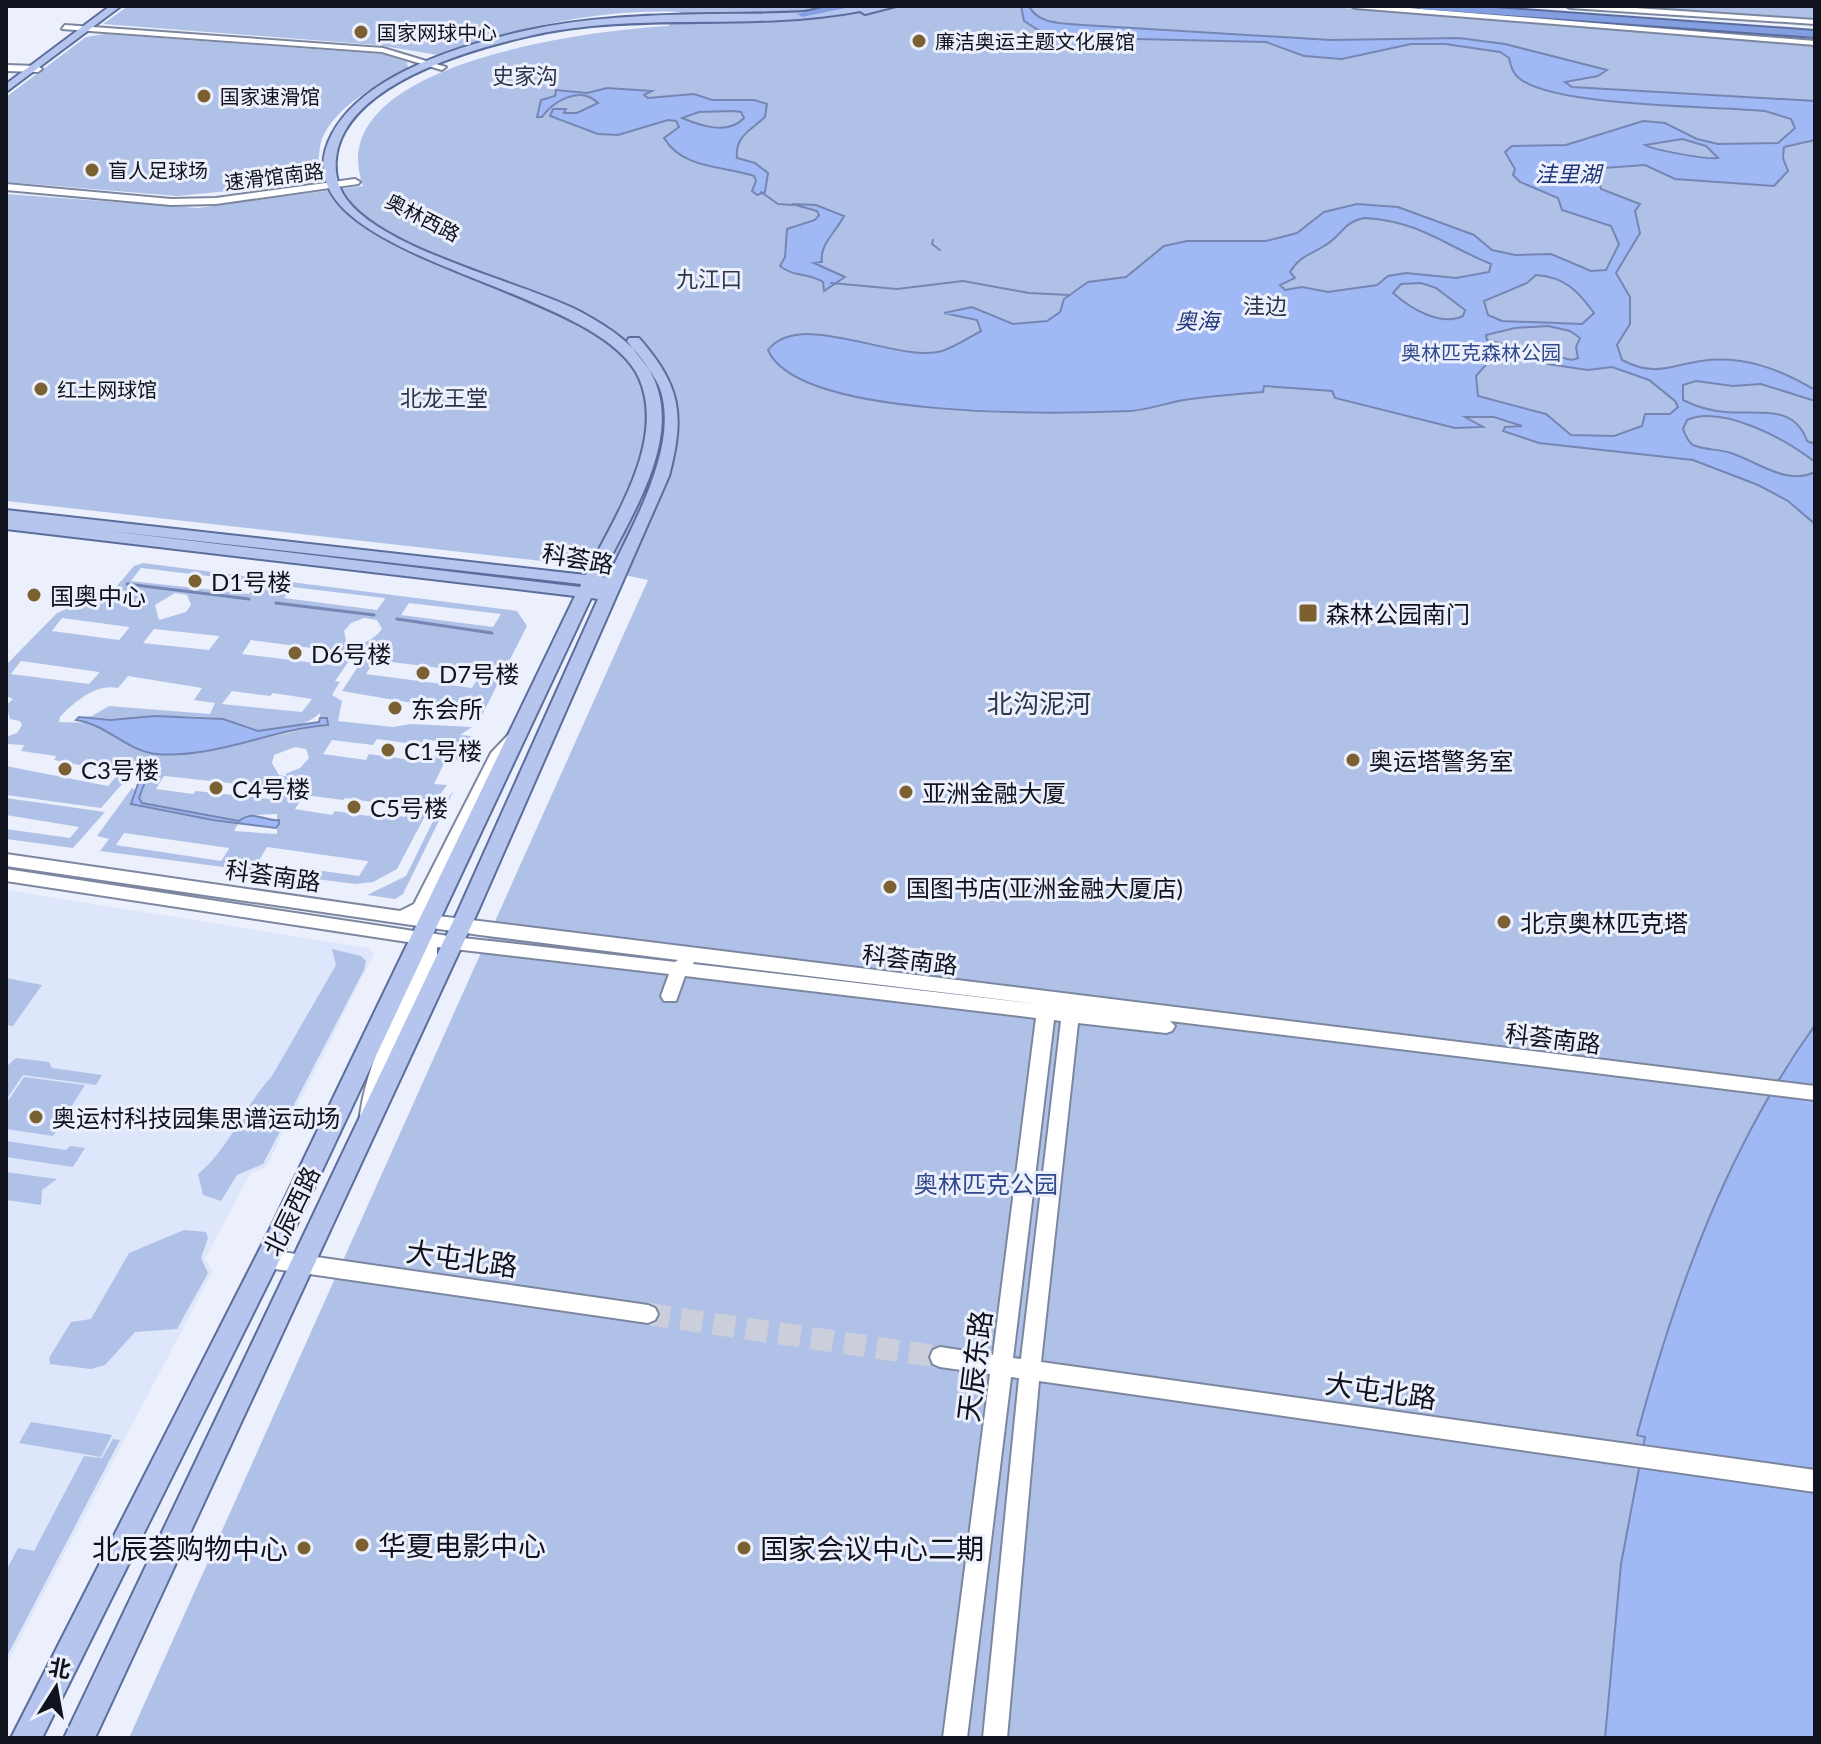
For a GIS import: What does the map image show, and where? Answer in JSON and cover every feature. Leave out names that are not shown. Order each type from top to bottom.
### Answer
[{"type":"highway","points":[[1421,6],[1689,26],[1815,28]]},
{"type":"highway","points":[[1475,6],[1815,28]]},
{"type":"highway","points":[[802,14],[849,10]]},
{"type":"highway","points":[[1689,26],[1815,43]]},
{"type":"main road","points":[[78,28],[102,6]]},
{"type":"main road","points":[[6,89],[21,69],[78,28],[116,6]]},
{"type":"main road","points":[[439,65],[529,38],[591,28],[888,6]]},
{"type":"main road","points":[[345,184],[331,150],[345,121],[383,89],[488,44],[573,26],[658,18],[802,14]]},
{"type":"main road","name":"奥林西路","points":[[345,184],[351,211],[391,239],[581,316],[617,341],[642,370],[655,397],[652,453],[602,588]]},
{"type":"main road","name":"奥林西路","points":[[345,184],[384,224],[428,246],[581,306],[631,338],[658,366],[672,398],[674,435],[661,476],[602,588]]},
{"type":"main road","name":"科荟路","points":[[6,515],[602,588]]},
{"type":"main road","name":"科荟路","points":[[6,524],[602,588]]},
{"type":"main road","name":"北辰西路","points":[[26,1738],[268,1259],[523,728],[602,588]]},
{"type":"main road","name":"北辰西路","points":[[79,1738],[368,1125],[463,938],[602,588]]},
{"type":"street","points":[[802,14],[827,6]]},
{"type":"street","points":[[1355,6],[1721,33],[1815,43]]},
{"type":"street","points":[[1570,6],[1815,28]]},
{"type":"street","points":[[78,28],[383,50],[439,65]]},
{"type":"street","name":"速滑馆南路","points":[[6,187],[171,202],[216,201],[345,184]]},
{"type":"street","points":[[368,1125],[370,1088],[377,1067],[431,949],[429,942],[402,918],[420,908],[496,757],[523,728]]},
{"type":"street","name":"科荟南路","points":[[6,860],[356,919],[422,939],[463,938],[682,959],[1071,1010],[1767,1093],[1815,1104]]},
{"type":"street","name":"科荟南路","points":[[6,875],[255,912],[356,919],[402,918],[422,939]]},
{"type":"street","points":[[445,893],[439,926],[444,933],[463,938]]},
{"type":"street","points":[[255,912],[279,920],[388,938],[403,946],[422,939]]},
{"type":"street","points":[[670,996],[682,959]]},
{"type":"street","name":"天辰东路","points":[[955,1738],[1047,1007]]},
{"type":"street","points":[[995,1738],[1071,1010]]},
{"type":"street","name":"科荟南路","points":[[1767,1093],[1815,1093]]},
{"type":"street","name":"大屯北路","points":[[268,1259],[648,1314]]},
{"type":"street","name":"大屯北路","points":[[940,1357],[1815,1481]]},
{"type":"shaded area","points":[[6,890],[368,948],[374,954],[266,1167],[250,1174],[205,1259],[213,1271],[6,1665]]},
{"type":"green space","name":"奥林匹克公园","points":[[128,6],[1316,6],[1725,36],[1815,47],[1815,1738],[129,1738],[648,580],[578,565],[6,501],[6,194],[198,208],[363,186],[360,144],[381,110],[420,82],[470,61],[527,46],[582,35],[668,26],[680,12],[619,13],[557,22],[438,55],[377,45],[103,24]]},
{"type":"green space","points":[[1594,6],[1815,6],[1815,20],[1789,19]]},
{"type":"green space","name":"国家速滑馆","points":[[105,34],[382,54],[407,62],[408,68],[359,97],[337,116],[322,139],[317,177],[309,183],[177,196],[6,182],[6,97],[86,37]]},
{"type":"green space","points":[[143,563],[517,611],[527,626],[482,715],[342,691],[370,648],[358,648],[335,681],[340,682],[332,695],[342,701],[338,721],[393,727],[411,724],[472,727],[460,735],[471,736],[460,759],[446,759],[434,784],[447,785],[426,814],[397,869],[373,882],[355,884],[100,851],[109,839],[97,836],[132,788],[138,791],[132,804],[238,824],[234,831],[277,834],[277,814],[251,815],[241,821],[142,803],[139,798],[146,783],[144,778],[155,765],[149,764],[142,775],[131,774],[101,808],[6,795],[6,766],[108,786],[119,773],[54,760],[56,756],[21,751],[24,745],[6,744],[6,737],[17,733],[22,725],[20,721],[10,719],[6,705],[13,699],[6,696],[6,665],[57,613],[116,587],[134,566]],"holes":[[[141,568],[258,582],[249,594],[131,581]],[[292,587],[385,599],[377,610],[284,598]],[[175,593],[187,595],[191,605],[186,612],[159,620],[155,605]],[[409,603],[501,614],[493,627],[401,615]],[[62,618],[129,628],[119,640],[52,631]],[[364,618],[377,620],[382,629],[375,636],[367,642],[347,645],[344,631],[351,623]],[[154,629],[219,636],[209,650],[143,643]],[[251,640],[349,653],[340,666],[242,654]],[[375,660],[480,673],[472,688],[366,674]],[[21,661],[99,673],[89,684],[11,674]],[[128,676],[202,688],[194,700],[215,703],[210,714],[109,706],[92,716],[79,717],[204,717],[227,720],[253,731],[266,731],[300,725],[320,713],[320,718],[327,718],[328,724],[203,752],[146,752],[93,723],[59,722],[60,717],[79,700],[102,688],[118,688]],[[232,691],[312,699],[302,712],[222,704]],[[377,739],[420,745],[424,739],[454,744],[446,758],[416,754],[412,760],[369,754],[366,760],[323,754],[332,740],[373,745]],[[295,747],[306,749],[309,758],[300,768],[285,774],[289,777],[279,775],[272,763],[274,755]],[[164,776],[239,784],[241,781],[277,787],[269,799],[196,791],[193,794],[156,789]],[[304,795],[413,805],[405,817],[372,812],[369,816],[335,811],[332,815],[295,809]],[[124,833],[229,848],[221,861],[116,845]],[[267,847],[367,861],[359,876],[258,862]]]},
{"type":"green space","points":[[454,790],[403,894],[395,899],[367,895],[406,876],[437,813]]},
{"type":"green space","points":[[6,798],[105,812],[73,848],[6,839],[6,829],[70,838],[79,827],[6,815]]},
{"type":"green space","points":[[332,949],[361,956],[366,961],[364,970],[263,1164],[237,1175],[221,1201],[203,1195],[198,1174],[219,1152],[272,1076],[336,965]]},
{"type":"green space","points":[[6,978],[42,985],[13,1026],[6,1025]]},
{"type":"green space","points":[[16,1058],[49,1062],[52,1068],[102,1075],[96,1085],[23,1075],[6,1100],[6,1067]]},
{"type":"green space","name":"奥运村科技园集思谱运动场","points":[[24,1077],[85,1085],[53,1136],[6,1129],[6,1104]]},
{"type":"green space","points":[[6,1141],[66,1150],[70,1146],[85,1148],[73,1167],[6,1157]]},
{"type":"green space","points":[[6,1172],[57,1179],[42,1190],[41,1205],[6,1200]]},
{"type":"green space","points":[[184,1230],[206,1232],[208,1238],[201,1258],[208,1273],[177,1329],[135,1332],[105,1365],[91,1369],[50,1364],[49,1358],[71,1322],[91,1319],[129,1253]]},
{"type":"green space","points":[[31,1422],[112,1435],[101,1457],[19,1443]]},
{"type":"green space","points":[[113,1439],[120,1440],[6,1658],[6,1571],[18,1548],[34,1551],[84,1456],[102,1458]]},
{"type":"water","name":"奥海","points":[[1021,6],[1029,6],[1045,20],[1083,25],[1331,40],[1459,38],[1505,44],[1607,70],[1598,76],[1565,82],[1572,87],[1815,101],[1815,140],[1784,147],[1783,158],[1788,171],[1774,186],[1675,179],[1645,165],[1603,168],[1598,175],[1601,189],[1640,204],[1635,211],[1640,233],[1616,273],[1630,297],[1630,324],[1617,345],[1622,360],[1653,369],[1701,361],[1746,362],[1775,370],[1815,390],[1815,401],[1761,384],[1733,386],[1696,381],[1683,385],[1683,400],[1693,405],[1709,410],[1773,413],[1793,421],[1801,429],[1807,441],[1815,444],[1815,462],[1771,435],[1735,420],[1701,416],[1687,420],[1683,429],[1689,442],[1697,447],[1731,453],[1783,474],[1804,476],[1815,472],[1815,524],[1788,501],[1758,485],[1693,460],[1539,443],[1503,431],[1505,427],[1522,426],[1494,417],[1465,417],[1483,427],[1455,428],[1335,398],[1332,391],[1264,386],[1263,392],[1177,401],[1130,411],[1049,413],[935,408],[878,401],[828,389],[789,373],[768,350],[783,339],[803,334],[826,335],[900,350],[923,353],[942,351],[981,331],[977,320],[944,313],[972,307],[1013,324],[1047,321],[1060,312],[1064,299],[1088,282],[1126,277],[1164,246],[1187,241],[1266,241],[1297,233],[1324,212],[1357,204],[1398,207],[1474,235],[1492,250],[1515,255],[1551,254],[1591,271],[1606,270],[1619,244],[1611,226],[1562,210],[1558,198],[1520,182],[1513,175],[1515,169],[1505,152],[1512,146],[1566,145],[1643,121],[1665,123],[1697,139],[1718,144],[1778,143],[1795,128],[1791,119],[1765,111],[1636,104],[1566,95],[1520,79],[1509,58],[1500,52],[1445,44],[1411,44],[1342,59],[1304,56],[1266,42],[1049,37],[1024,21]],"holes":[[[1682,139],[1706,146],[1718,158],[1681,154],[1645,145]],[[1364,218],[1415,229],[1491,264],[1489,272],[1456,278],[1406,273],[1388,276],[1377,285],[1328,292],[1302,287],[1285,290],[1280,285],[1295,278],[1290,272],[1301,259],[1330,242],[1351,223]],[[1536,275],[1546,276],[1570,286],[1594,313],[1582,324],[1502,321],[1488,315],[1484,301],[1527,283]],[[1421,283],[1436,288],[1465,310],[1463,316],[1435,318],[1417,310],[1393,293],[1401,284]],[[1548,326],[1570,331],[1580,338],[1576,347],[1578,358],[1572,360],[1487,340],[1486,335],[1515,328]],[[1507,358],[1588,370],[1612,367],[1649,380],[1678,407],[1670,414],[1645,414],[1642,426],[1614,436],[1571,435],[1546,414],[1478,396],[1476,376],[1490,360]]]},
{"type":"water","points":[[607,88],[652,91],[644,95],[648,98],[694,94],[712,100],[754,100],[767,104],[765,117],[745,134],[737,150],[737,158],[755,163],[768,173],[765,192],[757,195],[752,191],[756,181],[754,176],[704,165],[681,156],[664,138],[679,127],[676,121],[668,120],[618,135],[598,134],[550,116],[553,109],[577,113],[598,103],[583,95],[559,101],[542,117],[537,117],[541,100],[555,96],[556,90],[587,93]],"holes":[[[699,112],[741,112],[744,118],[730,127],[722,128],[682,118]]]},
{"type":"water","points":[[792,204],[816,205],[844,216],[823,250],[822,262],[814,263],[845,277],[824,291],[823,282],[780,266],[785,257],[787,229],[815,220],[819,215],[817,211]]},
{"type":"water","points":[[155,716],[223,719],[258,731],[319,722],[320,718],[327,718],[328,725],[200,752],[156,754],[135,748],[87,722],[76,720],[79,717],[110,720]]},
{"type":"water","points":[[150,769],[139,798],[142,803],[239,821],[255,816],[279,820],[279,824],[276,828],[213,820],[131,804],[140,778]]},
{"type":"water","points":[[1815,1025],[1815,1738],[1605,1738],[1621,1564],[1645,1437],[1637,1435],[1652,1381],[1687,1274],[1730,1171],[1784,1072]]},
{"type":"waterway","points":[[761,192],[778,204],[793,205]]},
{"type":"waterway","points":[[933,240],[932,244],[940,250]]},
{"type":"waterway","points":[[831,283],[897,289],[963,281],[1029,293],[1070,295]]},
{"type":"waterway","points":[[127,584],[249,599]]},
{"type":"waterway","points":[[276,603],[374,615]]},
{"type":"waterway","points":[[397,619],[492,633]]},
{"type":"tunnel","points":[[648,1314],[940,1357]]},
{"type":"place","name":"国家网球中心","points":[[361,32]]},
{"type":"place","name":"廉洁奥运主题文化展馆","points":[[919,41]]},
{"type":"place","name":"国家速滑馆","points":[[204,96]]},
{"type":"place","name":"盲人足球场","points":[[92,170]]},
{"type":"place","name":"红土网球馆","points":[[41,389]]},
{"type":"place","name":"D1号楼","points":[[195,581]]},
{"type":"place","name":"国奥中心","points":[[34,595]]},
{"type":"place","name":"森林公园南门","points":[[1308,613]]},
{"type":"place","name":"D6号楼","points":[[295,653]]},
{"type":"place","name":"D7号楼","points":[[423,673]]},
{"type":"place","name":"东会所","points":[[395,708]]},
{"type":"place","name":"C1号楼","points":[[388,750]]},
{"type":"place","name":"奥运塔警务室","points":[[1353,760]]},
{"type":"place","name":"C3号楼","points":[[65,769]]},
{"type":"place","name":"C4号楼","points":[[216,788]]},
{"type":"place","name":"亚洲金融大厦","points":[[906,792]]},
{"type":"place","name":"C5号楼","points":[[354,807]]},
{"type":"place","name":"国图书店(亚洲金融大厦店)","points":[[890,887]]},
{"type":"place","name":"北京奥林匹克塔","points":[[1504,922]]},
{"type":"place","name":"奥运村科技园集思谱运动场","points":[[36,1117]]},
{"type":"place","name":"华夏电影中心","points":[[362,1545]]},
{"type":"place","name":"北辰荟购物中心","points":[[304,1548]]},
{"type":"place","name":"国家会议中心二期","points":[[744,1548]]},
{"type":"district","name":"史家沟","points":[[525,75]]},
{"type":"district","name":"九江口","points":[[709,278]]},
{"type":"district","name":"洼边","points":[[1265,305]]},
{"type":"district","name":"北龙王堂","points":[[444,397]]},
{"type":"district","name":"北沟泥河","points":[[1039,703]]},
{"type":"water label","name":"洼里湖","points":[[1568,173]]},
{"type":"park label","name":"奥林匹克森林公园","points":[[1481,352]]}]
